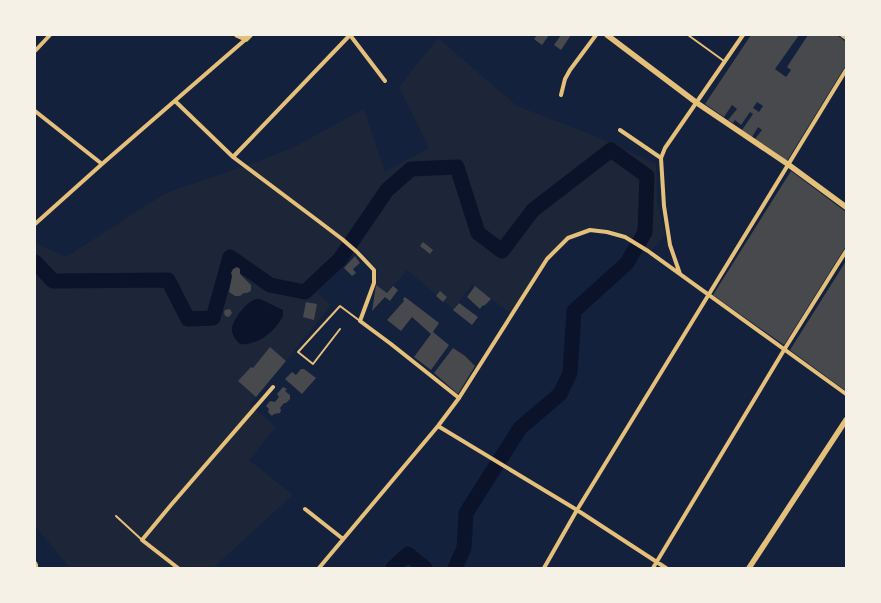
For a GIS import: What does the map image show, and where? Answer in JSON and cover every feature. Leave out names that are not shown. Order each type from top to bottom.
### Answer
[{"type":"main road","points":[[237,35],[248,37]]},
{"type":"main road","points":[[607,35],[697,103],[789,165],[846,207]]},
{"type":"main road","points":[[749,568],[846,420]]},
{"type":"street","points":[[35,51],[50,35]]},
{"type":"street","points":[[233,157],[350,35],[385,81]]},
{"type":"street","points":[[560,95],[570,70],[596,35]]},
{"type":"street","points":[[680,274],[670,245],[664,206],[661,158],[665,148],[743,35]]},
{"type":"street","points":[[35,224],[248,37]]},
{"type":"street","points":[[544,568],[577,510],[846,70]]},
{"type":"street","points":[[175,101],[233,157],[358,252],[374,270],[374,284],[360,321],[459,398]]},
{"type":"street","points":[[35,110],[102,164]]},
{"type":"street","points":[[620,130],[661,158]]},
{"type":"street","points":[[319,568],[438,426],[459,398],[547,260],[568,238],[590,230],[625,236],[846,394]]},
{"type":"street","points":[[653,568],[846,251]]},
{"type":"street","points":[[178,568],[142,540],[273,387]]},
{"type":"street","points":[[438,426],[577,510],[666,568]]},
{"type":"street","points":[[305,509],[343,539]]},
{"type":"street","points":[[35,563],[36,568]]},
{"type":"lane","points":[[688,35],[724,61]]},
{"type":"lane","points":[[340,329],[313,364],[298,352],[340,306],[360,321]]},
{"type":"lane","points":[[116,516],[142,540]]},
{"type":"shaded area","points":[[438,38],[517,106],[595,136],[656,164],[657,202],[665,235],[651,251],[626,234],[608,229],[590,228],[568,236],[545,258],[512,314],[472,285],[453,309],[407,270],[387,293],[376,285],[377,270],[359,249],[317,293],[331,305],[250,405],[276,427],[249,460],[293,495],[213,568],[70,568],[35,526],[35,243],[66,257],[166,193],[296,146],[364,109],[385,172],[429,148],[399,87]]},
{"type":"shaded area","points":[[260,299],[283,310],[283,316],[271,332],[259,340],[253,343],[240,344],[232,333],[232,327],[245,306],[254,300]]},
{"type":"building","points":[[537,35],[549,35],[542,45],[534,39]]},
{"type":"building","points":[[561,35],[571,35],[561,50],[554,45]]},
{"type":"building","points":[[751,35],[799,35],[775,69],[786,77],[791,70],[787,67],[808,35],[837,35],[846,42],[846,65],[787,161],[755,139],[762,130],[758,127],[752,137],[742,130],[753,114],[750,112],[741,125],[735,120],[733,123],[728,120],[737,109],[732,105],[724,117],[705,104]],"holes":[[[757,102],[763,106],[759,112],[753,108]]]},
{"type":"building","points":[[791,171],[846,212],[846,246],[784,345],[713,295]]},
{"type":"building","points":[[423,242],[433,250],[430,254],[420,246]]},
{"type":"building","points":[[355,256],[360,263],[353,269],[356,273],[352,276],[344,268]]},
{"type":"building","points":[[846,261],[846,391],[790,350]]},
{"type":"building","points":[[237,267],[240,269],[240,274],[251,285],[251,291],[240,296],[235,296],[229,292],[231,273]]},
{"type":"building","points":[[376,285],[387,293],[393,286],[398,290],[390,301],[385,297],[372,311]]},
{"type":"building","points":[[475,286],[491,299],[480,309],[467,297]]},
{"type":"building","points":[[440,291],[447,297],[443,302],[436,296]]},
{"type":"building","points":[[405,297],[439,323],[433,332],[449,345],[431,370],[414,357],[431,334],[412,317],[401,331],[387,320],[404,301]]},
{"type":"building","points":[[306,302],[317,304],[314,320],[303,317]]},
{"type":"building","points":[[459,303],[478,317],[472,325],[453,310]]},
{"type":"building","points":[[230,309],[232,313],[229,317],[225,316],[225,310]]},
{"type":"building","points":[[270,347],[286,361],[256,397],[238,381],[251,367],[253,368]]},
{"type":"building","points":[[453,348],[475,366],[458,394],[434,373]]},
{"type":"building","points":[[301,369],[304,369],[316,378],[302,394],[285,379],[292,372],[296,375]]},
{"type":"building","points":[[283,387],[287,389],[285,391],[290,395],[290,399],[280,408],[280,413],[272,416],[266,406],[270,401],[275,402],[279,397],[277,394]]},
{"type":"waterway","points":[[35,262],[53,281],[168,280],[188,319],[213,318],[230,257],[270,285],[305,292],[340,259],[387,190],[411,169],[457,167],[478,233],[502,251],[533,210],[611,150],[647,176],[645,232],[627,263],[574,311],[570,373],[560,394],[520,428],[466,513],[464,548],[455,568]]},
{"type":"waterway","points":[[393,568],[408,554],[425,568]]}]
